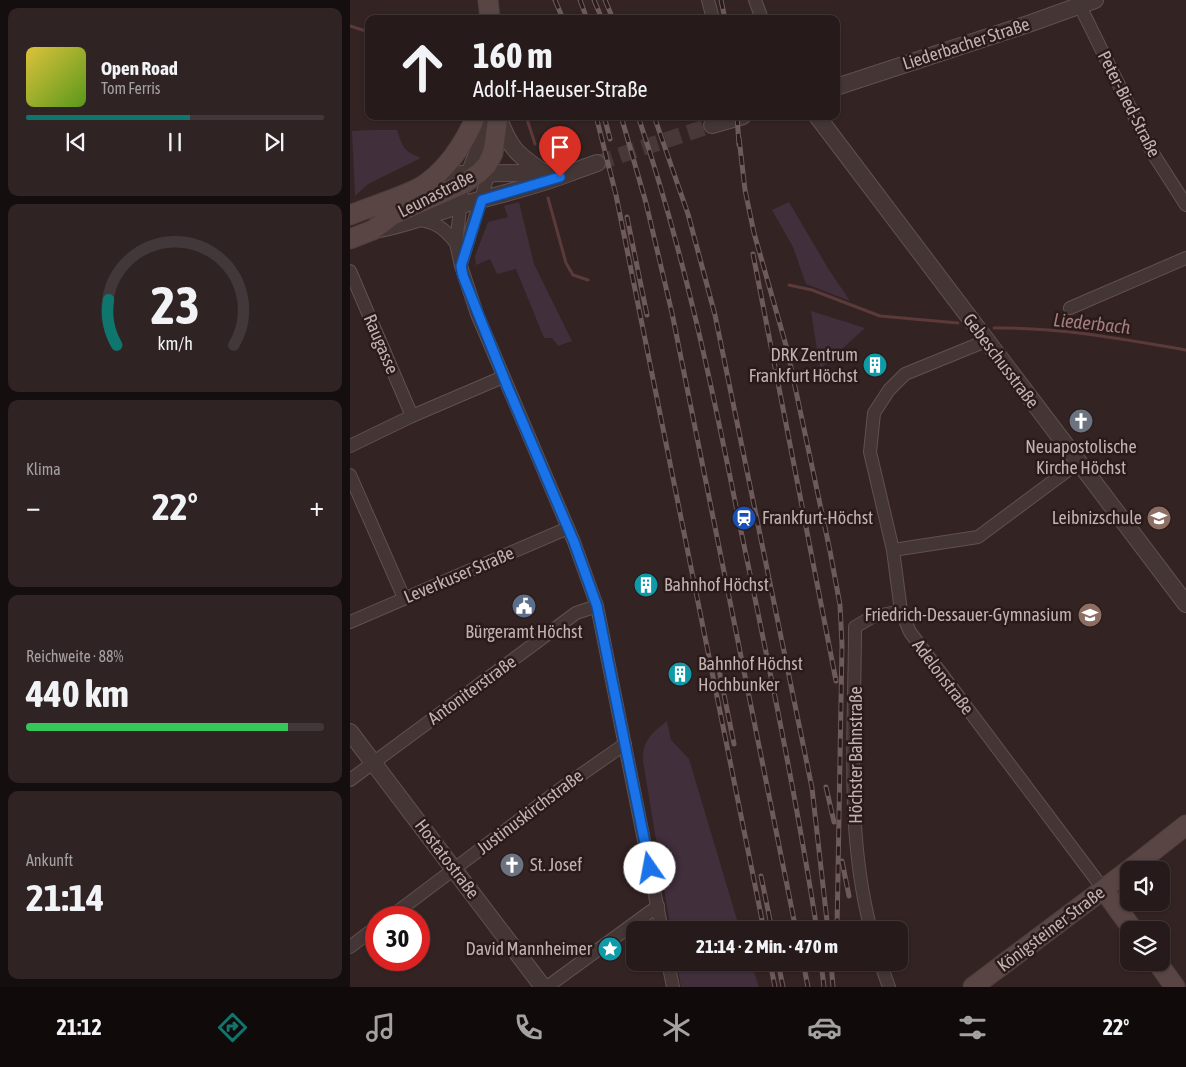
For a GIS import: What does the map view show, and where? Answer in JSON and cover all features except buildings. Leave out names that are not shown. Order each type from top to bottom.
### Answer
[{"type":"main road","points":[[488,0],[490,15]]},
{"type":"main road","name":"Leunastraße","points":[[350,215],[420,187],[451,160],[465,139],[474,120]]},
{"type":"main road","name":"Leunastraße","points":[[350,239],[373,230],[393,215],[487,166],[494,153],[498,120]]},
{"type":"main road","name":"Königsteiner Straße","points":[[1141,861],[1186,826]]},
{"type":"main road","name":"Königsteiner Straße","points":[[973,987],[1120,877]]},
{"type":"main road","points":[[1104,890],[1126,921]]},
{"type":"main road","points":[[1163,971],[1175,987]]},
{"type":"street","points":[[708,0],[712,15]]},
{"type":"street","points":[[755,0],[761,15]]},
{"type":"street","name":"Liederbacher Straße","points":[[840,86],[1084,2]]},
{"type":"street","name":"Peter-Bied-Straße","points":[[1084,2],[1152,152],[1186,205]]},
{"type":"street","points":[[461,266],[472,226],[469,177],[486,120]]},
{"type":"street","points":[[500,120],[516,153],[543,172]]},
{"type":"street","name":"Gebeschusstraße","points":[[820,120],[1186,604]]},
{"type":"street","points":[[420,187],[469,177],[572,172],[597,163]]},
{"type":"street","name":"Leunastraße","points":[[373,230],[396,227],[414,220],[541,184],[572,172]]},
{"type":"street","points":[[456,243],[472,203],[469,177]]},
{"type":"street","points":[[414,220],[429,220],[437,224],[456,243],[467,289],[568,528],[597,606],[660,921]]},
{"type":"street","points":[[1070,308],[1186,258]]},
{"type":"street","name":"Raugasse","points":[[350,272],[412,416]]},
{"type":"street","name":"Adelonstraße","points":[[986,341],[905,374],[876,407],[872,425],[870,452],[893,550],[901,611],[910,632],[1104,890]]},
{"type":"street","points":[[350,446],[412,416],[503,377]]},
{"type":"street","points":[[893,550],[978,537],[1079,462]]},
{"type":"street","points":[[350,475],[404,598]]},
{"type":"street","name":"Leverkuser Straße","points":[[350,622],[568,528]]},
{"type":"street","name":"Antoniterstraße","points":[[350,780],[576,613],[597,606]]},
{"type":"street","name":"Höchster Bahnstraße","points":[[869,921],[860,875],[854,811],[855,627],[872,618],[901,611]]},
{"type":"street","name":"Hostatostraße","points":[[350,732],[543,987]]},
{"type":"street","name":"Justinuskirchstraße","points":[[405,906],[559,790],[625,744]]},
{"type":"street","points":[[547,987],[658,906]]},
{"type":"street","points":[[350,946],[365,934]]},
{"type":"street","points":[[670,971],[673,987]]},
{"type":"street","points":[[884,971],[890,987]]},
{"type":"shaded area","points":[[397,130],[404,148],[421,158],[368,184],[355,196],[352,131]]},
{"type":"shaded area","points":[[519,202],[534,264],[572,341],[558,346],[552,338],[544,338],[516,269],[497,274],[490,259],[476,265],[475,256],[488,222],[508,217],[504,206]]},
{"type":"shaded area","points":[[789,202],[829,270],[850,301],[806,284],[793,247],[772,210]]},
{"type":"shaded area","points":[[811,311],[865,328],[820,369]]},
{"type":"shaded area","points":[[667,721],[671,740],[689,759],[737,921],[670,921],[643,761],[646,743],[657,729]]},
{"type":"shaded area","points":[[678,971],[754,971],[759,987],[681,987]]},
{"type":"waterway","name":"Liederbach","points":[[350,26],[365,31]]},
{"type":"waterway","name":"Liederbach","points":[[527,120],[535,144]]},
{"type":"waterway","name":"Liederbach","points":[[548,198],[566,263],[573,275],[588,280]]},
{"type":"waterway","name":"Liederbach","points":[[789,285],[812,290],[880,316],[958,323]]},
{"type":"waterway","name":"Liederbach","points":[[994,328],[1042,329],[1186,350]]},
{"type":"tunnel","points":[[597,163],[712,125]]},
{"type":"railway","points":[[555,0],[561,15]]},
{"type":"railway","points":[[580,0],[586,15]]},
{"type":"railway","points":[[594,0],[600,15]]},
{"type":"railway","points":[[605,0],[611,15]]},
{"type":"railway","points":[[721,0],[724,15]]},
{"type":"railway","points":[[597,120],[616,195],[762,921]]},
{"type":"railway","points":[[605,120],[610,139]]},
{"type":"railway","points":[[622,120],[646,203],[672,313],[794,921]]},
{"type":"railway","points":[[639,120],[683,269],[708,371],[781,728],[815,921]]},
{"type":"railway","points":[[655,120],[688,214],[715,315],[812,788],[827,921]]},
{"type":"railway","points":[[737,120],[739,145]]},
{"type":"railway","points":[[739,138],[745,190],[754,233],[787,349],[840,605],[842,645],[837,921]]},
{"type":"railway","points":[[627,217],[647,315]]},
{"type":"railway","points":[[753,254],[836,681]]},
{"type":"railway","points":[[717,660],[734,744]]},
{"type":"railway","points":[[826,787],[834,822]]},
{"type":"railway","points":[[842,861],[849,896]]},
{"type":"railway","points":[[761,876],[770,921]]},
{"type":"railway","points":[[772,971],[775,987]]},
{"type":"railway","points":[[780,971],[783,987]]},
{"type":"railway","points":[[805,971],[808,987]]},
{"type":"railway","points":[[822,971],[824,987]]},
{"type":"railway","points":[[832,971],[833,987]]},
{"type":"place","name":"DRK Zentrum Frankfurt Höchst","points":[[875,365]]},
{"type":"place","name":"Neuapostolische Kirche Höchst","points":[[1081,421]]},
{"type":"place","name":"Frankfurt-Höchst","points":[[744,518]]},
{"type":"place","name":"Leibnizschule","points":[[1159,518]]},
{"type":"place","name":"Bahnhof Höchst","points":[[646,585]]},
{"type":"place","name":"Bürgeramt Höchst","points":[[524,606]]},
{"type":"place","name":"Friedrich-Dessauer-Gymnasium","points":[[1090,615]]},
{"type":"place","name":"Bahnhof Höchst Hochbunker","points":[[680,674]]},
{"type":"place","name":"St. Josef","points":[[512,865]]},
{"type":"place","name":"David Mannheimer","points":[[610,949]]},
{"type":"route","points":[[560,177],[482,200],[472,226],[461,266],[467,289],[591,585],[597,606],[650,868]]}]
